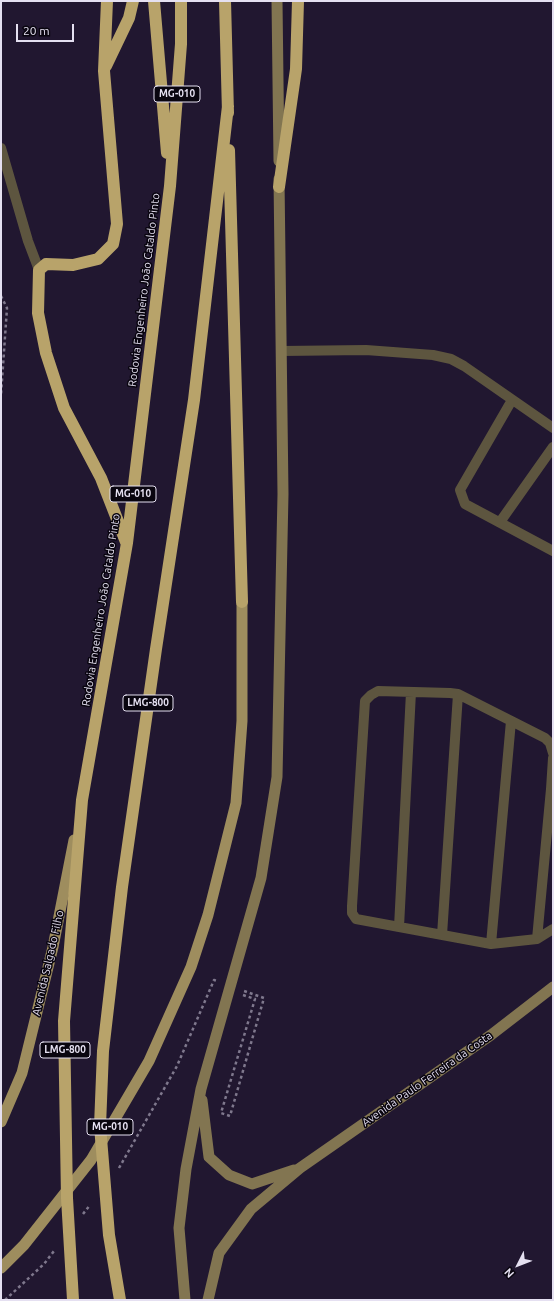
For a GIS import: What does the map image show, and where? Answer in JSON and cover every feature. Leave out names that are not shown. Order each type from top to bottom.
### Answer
[{"type":"highway","points":[[107,1],[104,70],[117,224],[113,244],[98,259],[73,265],[46,264],[39,270],[38,313],[46,353],[64,408],[101,478],[127,543]]},
{"type":"highway","points":[[104,70],[129,18],[133,1]]},
{"type":"highway","points":[[154,1],[170,186]]},
{"type":"highway","name":"MG-010","points":[[170,186],[181,44],[181,1]]},
{"type":"highway","name":"MG-010","points":[[225,1],[242,602]]},
{"type":"highway","points":[[279,187],[296,69],[298,1]]},
{"type":"highway","name":"LMG-800","points":[[120,1300],[109,1234],[100,1126],[103,1051],[122,887],[194,400],[228,106]]},
{"type":"highway","name":"Rodovia Engenheiro João Cataldo Pinto","points":[[82,800],[127,543],[170,186]]},
{"type":"highway","name":"LMG-800","points":[[72,1300],[67,1198],[64,1021],[82,800]]},
{"type":"main road","points":[[185,1300],[179,1228],[186,1170],[201,1089],[225,986],[261,878],[278,777],[283,494],[277,1]]},
{"type":"main road","name":"MG-010","points":[[1,1268],[24,1245],[90,1160],[149,1061],[190,967],[208,915],[236,803],[242,721],[242,602]]},
{"type":"main road","name":"Avenida Salgado Filho","points":[[1,1122],[22,1073],[53,947],[82,800]]},
{"type":"main road","name":"Avenida Paulo Ferreira da Costa","points":[[300,1168],[491,1034],[553,987]]},
{"type":"main road","points":[[201,1089],[209,1157],[229,1175],[252,1184],[300,1168]]},
{"type":"main road","points":[[208,1300],[219,1253],[252,1209],[300,1168]]},
{"type":"lane","points":[[1,148],[4,172],[39,270]]},
{"type":"lane","points":[[281,351],[366,350],[433,355],[450,359],[464,366],[553,428]]},
{"type":"lane","points":[[512,400],[460,490],[465,504],[553,551]]},
{"type":"lane","points":[[500,522],[553,447]]},
{"type":"lane","points":[[553,753],[550,743],[545,738],[458,694],[378,691],[371,695],[365,702],[352,906],[352,913],[356,919],[491,944],[537,939],[553,929]]},
{"type":"lane","points":[[399,927],[411,692]]},
{"type":"lane","points":[[442,935],[458,694]]},
{"type":"lane","points":[[491,944],[510,721]]},
{"type":"lane","points":[[537,939],[552,790],[553,758]]},
{"type":"path","points":[[1,296],[7,308],[1,395]]},
{"type":"path","points":[[117,1171],[122,1165],[177,1066],[214,980],[255,999],[221,1112],[230,1116],[264,998],[243,990]]},
{"type":"path","points":[[83,1214],[93,1202]]},
{"type":"path","points":[[5,1300],[44,1264],[59,1245]]}]
